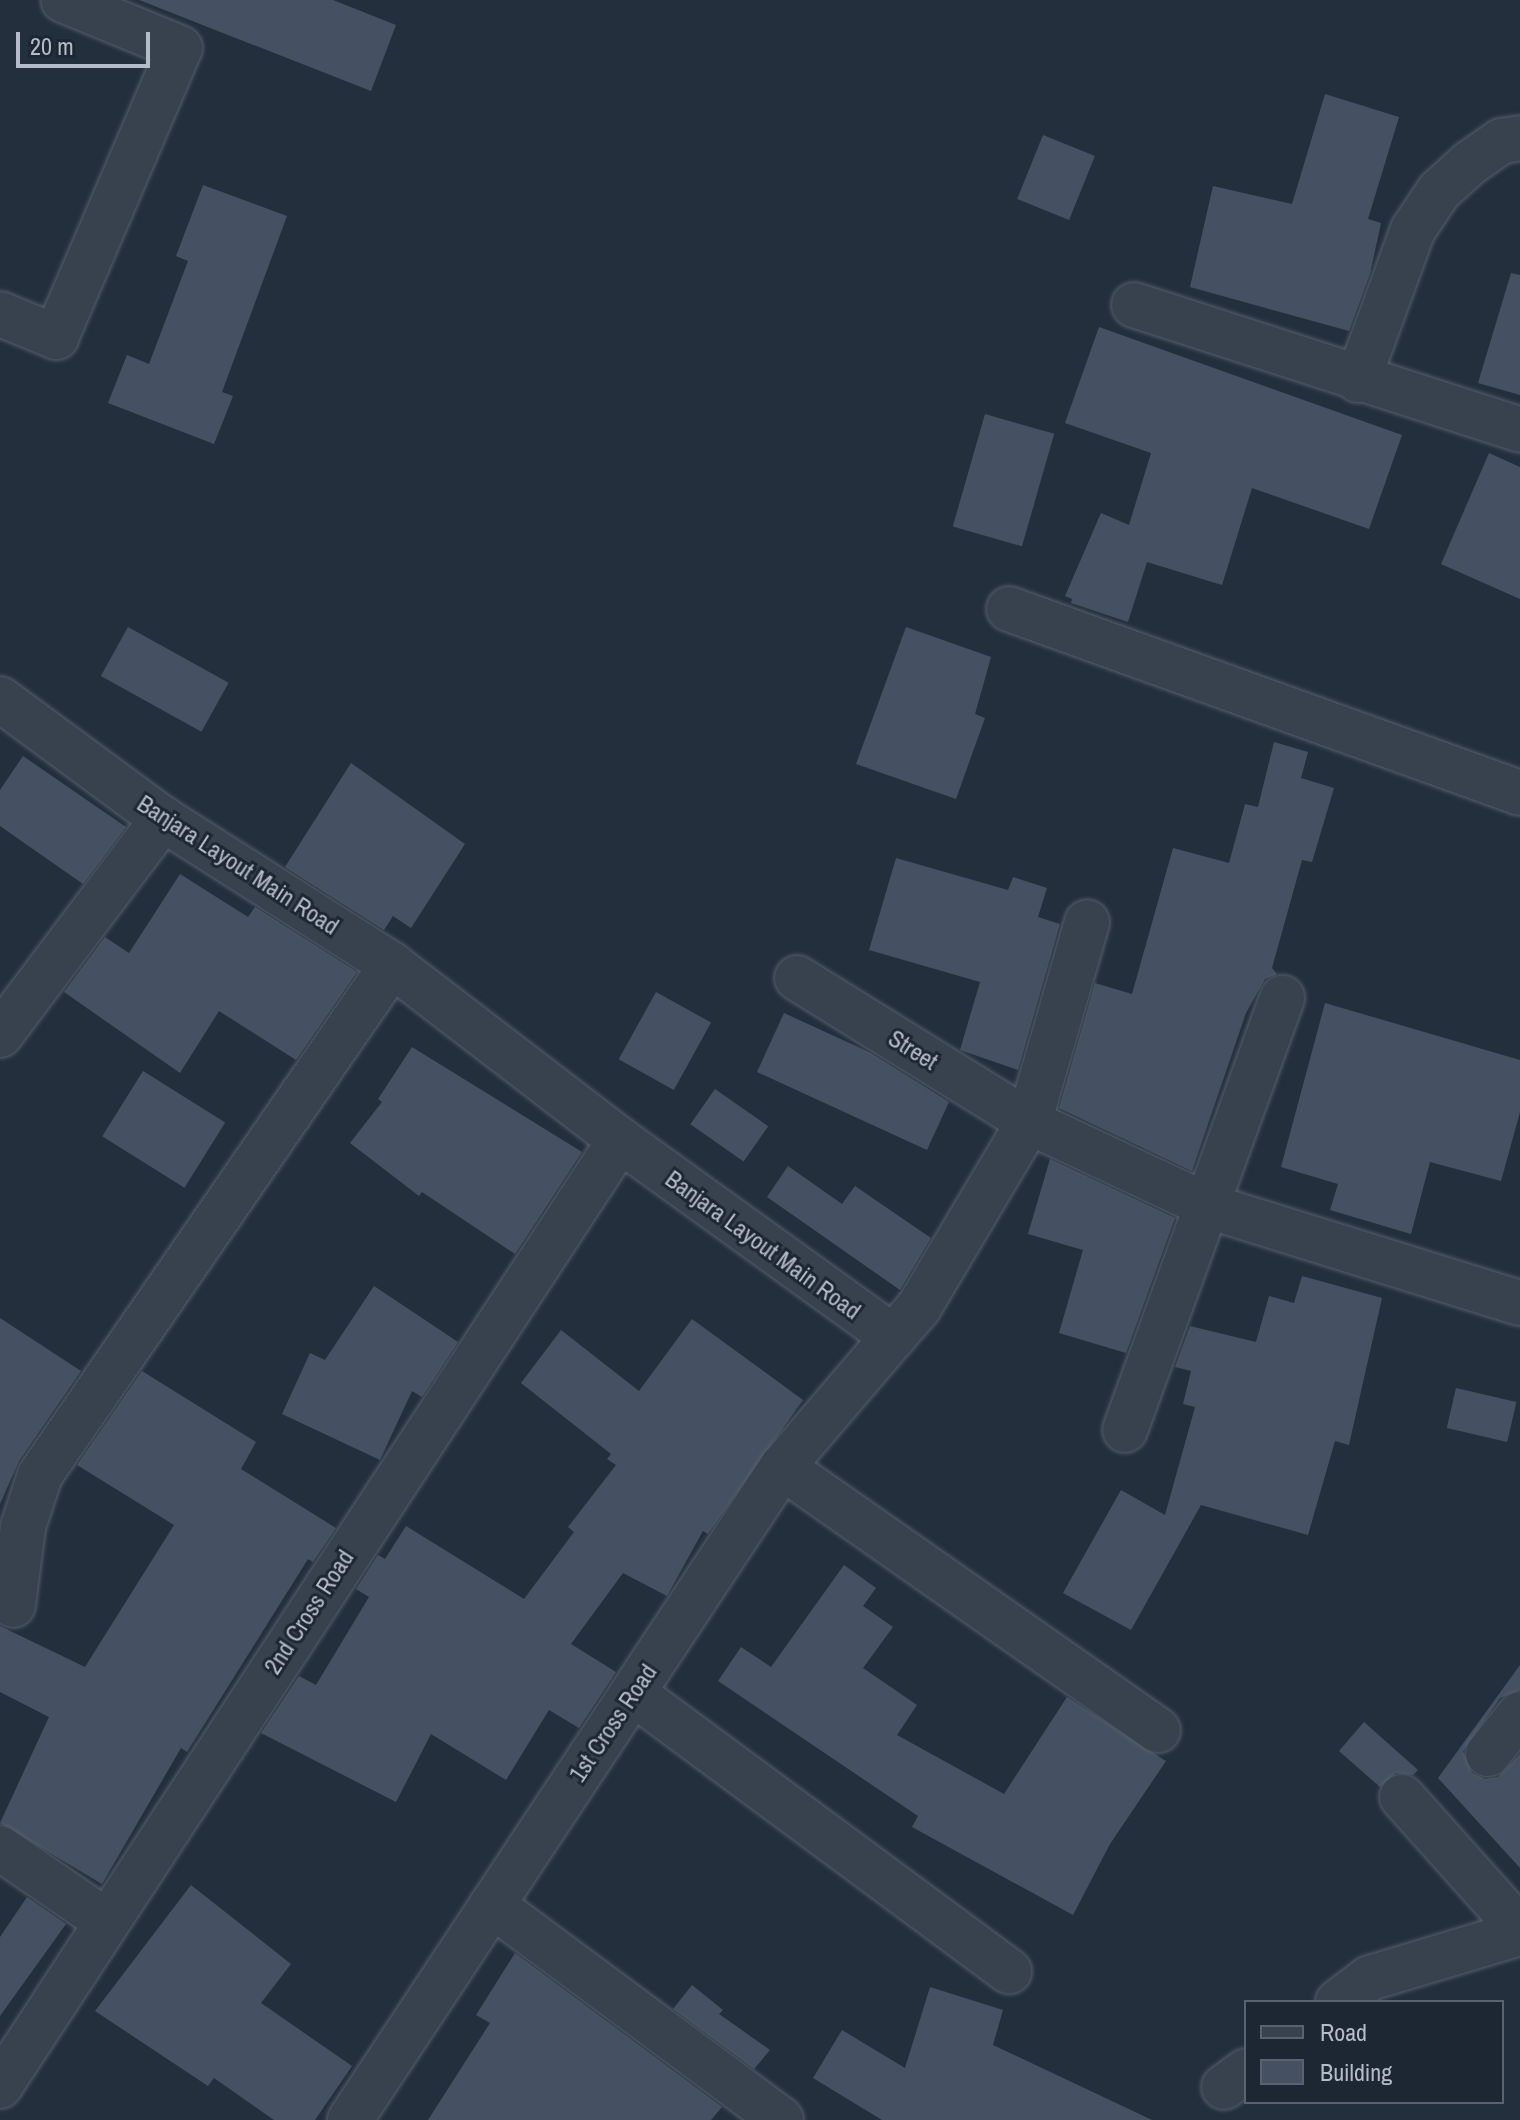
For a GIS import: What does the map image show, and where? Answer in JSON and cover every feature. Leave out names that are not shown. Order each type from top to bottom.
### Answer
[{"type":"street","points":[[0,314],[56,337],[180,48],[63,0]]},
{"type":"street","points":[[1358,380],[1413,230],[1439,191],[1470,163],[1502,141],[1520,138]]},
{"type":"street","points":[[1134,305],[1520,430]]},
{"type":"street","points":[[1009,609],[1520,793]]},
{"type":"street","name":"Banjara Layout Main Road","points":[[0,699],[163,819],[392,965],[620,1140],[893,1337]]},
{"type":"street","points":[[0,1035],[163,819]]},
{"type":"street","points":[[893,1337],[919,1307],[1029,1122],[1087,922]]},
{"type":"street","points":[[13,1605],[23,1527],[40,1475],[392,965]]},
{"type":"street","name":"Street","points":[[797,978],[1029,1122]]},
{"type":"street","points":[[1125,1430],[1282,998]]},
{"type":"street","points":[[1029,1122],[1208,1206],[1520,1303]]},
{"type":"street","name":"2nd Cross Road","points":[[0,2086],[620,1140]]},
{"type":"street","name":"1st Cross Road","points":[[350,2120],[782,1467],[893,1337]]},
{"type":"street","points":[[782,1467],[1158,1730]]},
{"type":"street","points":[[633,1693],[1009,1971]]},
{"type":"street","points":[[1488,1754],[1520,1714]]},
{"type":"street","points":[[1341,2000],[1370,1978],[1520,1931],[1402,1797]]},
{"type":"street","points":[[0,1848],[106,1921]]},
{"type":"street","points":[[492,1905],[781,2120]]},
{"type":"building","points":[[139,0],[333,0],[396,25],[371,91]]},
{"type":"building","points":[[1325,94],[1399,117],[1368,219],[1381,223],[1370,274],[1349,331],[1190,287],[1213,186],[1292,204]]},
{"type":"building","points":[[1043,135],[1095,156],[1069,220],[1017,199]]},
{"type":"building","points":[[203,185],[287,216],[222,392],[233,396],[214,444],[108,403],[127,355],[149,364],[188,261],[176,256]]},
{"type":"building","points":[[1511,273],[1520,275],[1520,395],[1478,383]]},
{"type":"building","points":[[1099,327],[1402,435],[1369,529],[1252,488],[1222,585],[1147,562],[1128,622],[1071,603],[1072,599],[1065,596],[1101,513],[1129,525],[1151,453],[1065,423]]},
{"type":"building","points":[[985,414],[1054,434],[1022,546],[953,526]]},
{"type":"building","points":[[1489,453],[1520,467],[1520,599],[1441,564]]},
{"type":"building","points":[[128,627],[229,683],[201,732],[101,676]]},
{"type":"building","points":[[906,627],[991,657],[975,714],[985,718],[956,799],[856,764]]},
{"type":"building","points":[[1274,742],[1308,752],[1301,778],[1334,788],[1312,862],[1302,860],[1272,968],[1277,974],[1265,979],[1246,1013],[1192,1171],[1059,1108],[1095,983],[1132,994],[1173,848],[1229,863],[1245,804],[1258,807]]},
{"type":"building","points":[[23,756],[126,827],[83,884],[0,826],[0,790]]},
{"type":"building","points":[[351,763],[465,844],[411,928],[393,916],[384,930],[285,867]]},
{"type":"building","points":[[896,858],[1008,890],[1013,877],[1047,888],[1038,917],[1060,924],[1018,1070],[960,1050],[980,982],[869,950]]},
{"type":"building","points":[[180,874],[248,917],[255,907],[357,972],[296,1060],[219,1011],[180,1073],[64,992],[105,937],[129,953]]},
{"type":"building","points":[[656,992],[711,1023],[674,1090],[619,1059]]},
{"type":"building","points":[[1325,1003],[1520,1060],[1520,1112],[1501,1181],[1430,1162],[1411,1234],[1330,1210],[1338,1184],[1281,1167]]},
{"type":"building","points":[[784,1013],[869,1052],[949,1102],[927,1150],[757,1072]]},
{"type":"building","points":[[412,1047],[582,1152],[515,1254],[422,1192],[419,1196],[350,1143],[382,1102],[378,1099]]},
{"type":"building","points":[[143,1071],[225,1122],[184,1188],[102,1136]]},
{"type":"building","points":[[715,1089],[768,1126],[744,1162],[690,1124]]},
{"type":"building","points":[[1050,1159],[1175,1218],[1126,1353],[1059,1333],[1083,1250],[1028,1234]]},
{"type":"building","points":[[788,1166],[842,1204],[855,1186],[931,1238],[900,1290],[767,1197]]},
{"type":"building","points":[[1302,1276],[1382,1298],[1349,1445],[1335,1441],[1308,1535],[1201,1505],[1131,1630],[1063,1593],[1121,1490],[1165,1515],[1195,1407],[1183,1404],[1191,1371],[1175,1367],[1190,1326],[1256,1342],[1269,1296],[1294,1303]]},
{"type":"building","points":[[374,1286],[458,1342],[422,1397],[412,1391],[380,1460],[282,1414],[310,1353],[325,1360]]},
{"type":"building","points":[[0,1318],[81,1371],[19,1461],[0,1504]]},
{"type":"building","points":[[692,1319],[803,1400],[708,1534],[703,1531],[667,1596],[623,1573],[571,1644],[616,1672],[579,1728],[549,1710],[506,1780],[431,1734],[396,1802],[261,1733],[299,1676],[316,1685],[369,1597],[356,1589],[378,1555],[385,1559],[406,1526],[524,1599],[574,1532],[568,1527],[616,1465],[607,1459],[611,1454],[521,1383],[561,1330],[639,1391]]},
{"type":"building","points":[[142,1371],[256,1442],[241,1469],[336,1528],[313,1562],[308,1559],[187,1752],[181,1748],[102,1884],[0,1823],[49,1717],[0,1692],[0,1626],[85,1667],[174,1525],[77,1465]]},
{"type":"building","points":[[1456,1388],[1516,1402],[1507,1442],[1447,1428]]},
{"type":"building","points":[[844,1565],[876,1588],[863,1606],[893,1627],[863,1668],[917,1705],[897,1735],[1004,1794],[1067,1697],[1166,1761],[1110,1844],[1073,1915],[912,1827],[918,1816],[718,1681],[741,1647],[771,1667]]},
{"type":"building","points":[[1520,1665],[1520,1690],[1500,1698],[1463,1751],[1472,1773],[1485,1779],[1498,1777],[1520,1754],[1520,1868],[1438,1778]]},
{"type":"building","points":[[1364,1722],[1418,1770],[1413,1775],[1396,1773],[1380,1787],[1339,1751]]},
{"type":"building","points":[[191,1885],[291,1964],[261,2003],[352,2066],[315,2120],[274,2120],[214,2078],[208,2086],[95,2011]]},
{"type":"building","points":[[27,1897],[66,1924],[0,2016],[0,1937]]},
{"type":"building","points":[[515,1953],[722,2107],[711,2120],[428,2120],[490,2023],[476,2015]]},
{"type":"building","points":[[692,1985],[723,2010],[719,2014],[770,2050],[754,2069],[673,2009]]},
{"type":"building","points":[[930,1987],[1003,2010],[993,2045],[1152,2120],[882,2120],[813,2078],[842,2030],[905,2068]]}]
